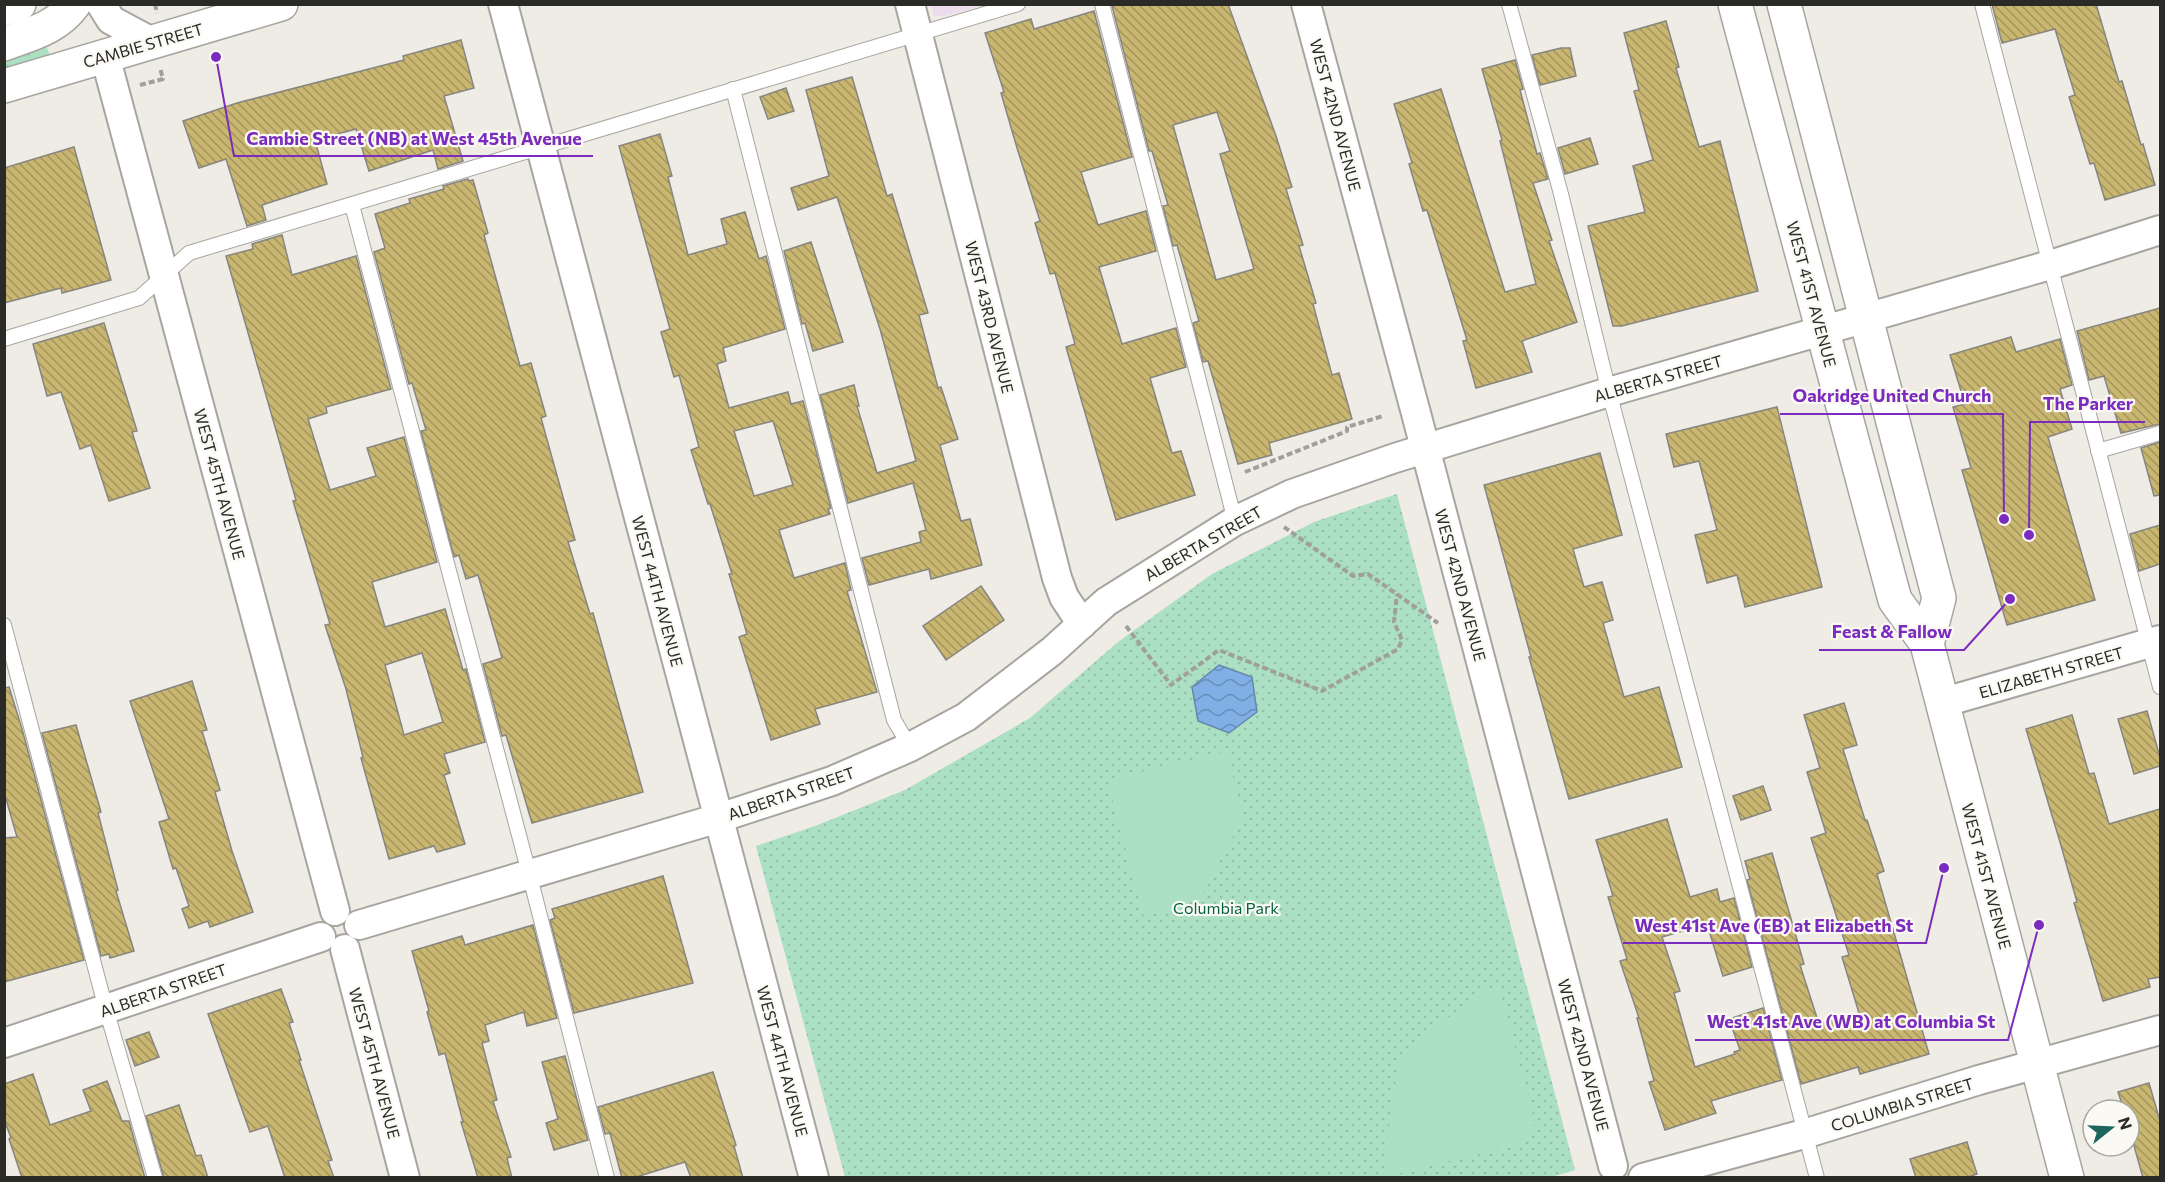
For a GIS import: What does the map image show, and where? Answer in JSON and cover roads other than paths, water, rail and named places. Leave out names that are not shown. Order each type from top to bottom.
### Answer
[{"type":"main road","points":[[4,9],[19,4]]},
{"type":"main road","points":[[4,44],[51,27],[66,16],[74,4]]},
{"type":"main road","name":"CAMBIE STREET","points":[[4,86],[105,56],[156,56],[281,4]]},
{"type":"main road","name":"WEST 41ST AVENUE","points":[[1735,4],[1895,600],[1927,644],[2067,1178]]},
{"type":"main road","name":"WEST 41ST AVENUE","points":[[1784,4],[1939,598],[1927,644]]},
{"type":"street","points":[[101,4],[111,20],[156,56]]},
{"type":"street","name":"WEST 44TH AVENUE","points":[[503,4],[814,1178]]},
{"type":"street","name":"WEST 43RD AVENUE","points":[[910,4],[1057,578],[1064,597],[1082,624]]},
{"type":"street","name":"WEST 42ND AVENUE","points":[[1306,4],[1617,1174]]},
{"type":"street","name":"WEST 45TH AVENUE","points":[[105,56],[405,1178]]},
{"type":"street","name":"ALBERTA STREET","points":[[4,1043],[340,930],[719,818],[832,781],[910,747],[966,717],[1052,651],[1106,602],[1235,520],[1292,494],[1425,448],[1609,392],[2050,265],[2160,230]]},
{"type":"street","name":"ELIZABETH STREET","points":[[1941,703],[2155,641]]},
{"type":"street","name":"COLUMBIA STREET","points":[[1643,1178],[1804,1134],[2037,1064],[2160,1030]]},
{"type":"lane","points":[[4,339],[139,298],[189,253],[1018,4]]},
{"type":"lane","points":[[1102,4],[1235,520]]},
{"type":"lane","points":[[1509,4],[1561,194],[1609,392],[1817,1178]]},
{"type":"lane","points":[[1982,4],[2098,451],[2155,641],[2160,687]]},
{"type":"lane","points":[[733,89],[894,720],[910,747]]},
{"type":"lane","points":[[352,205],[608,1178]]},
{"type":"lane","points":[[2098,451],[2160,433]]},
{"type":"lane","points":[[4,625],[106,1009],[155,1178]]},
{"type":"water","points":[[1219,665],[1252,677],[1257,712],[1229,733],[1198,721],[1192,687]]},
{"type":"place","name":"Cambie Street (NB) at West 45th Avenue","points":[[216,57]]},
{"type":"place","name":"Oakridge United Church","points":[[2004,519]]},
{"type":"place","name":"The Parker","points":[[2029,535]]},
{"type":"place","name":"Feast & Fallow","points":[[2010,599]]},
{"type":"place","name":"West 41st Ave (EB) at Elizabeth St","points":[[1944,868]]},
{"type":"place","name":"West 41st Ave (WB) at Columbia St","points":[[2039,925]]},
{"type":"park label","name":"Columbia Park","points":[[1226,907]]}]
